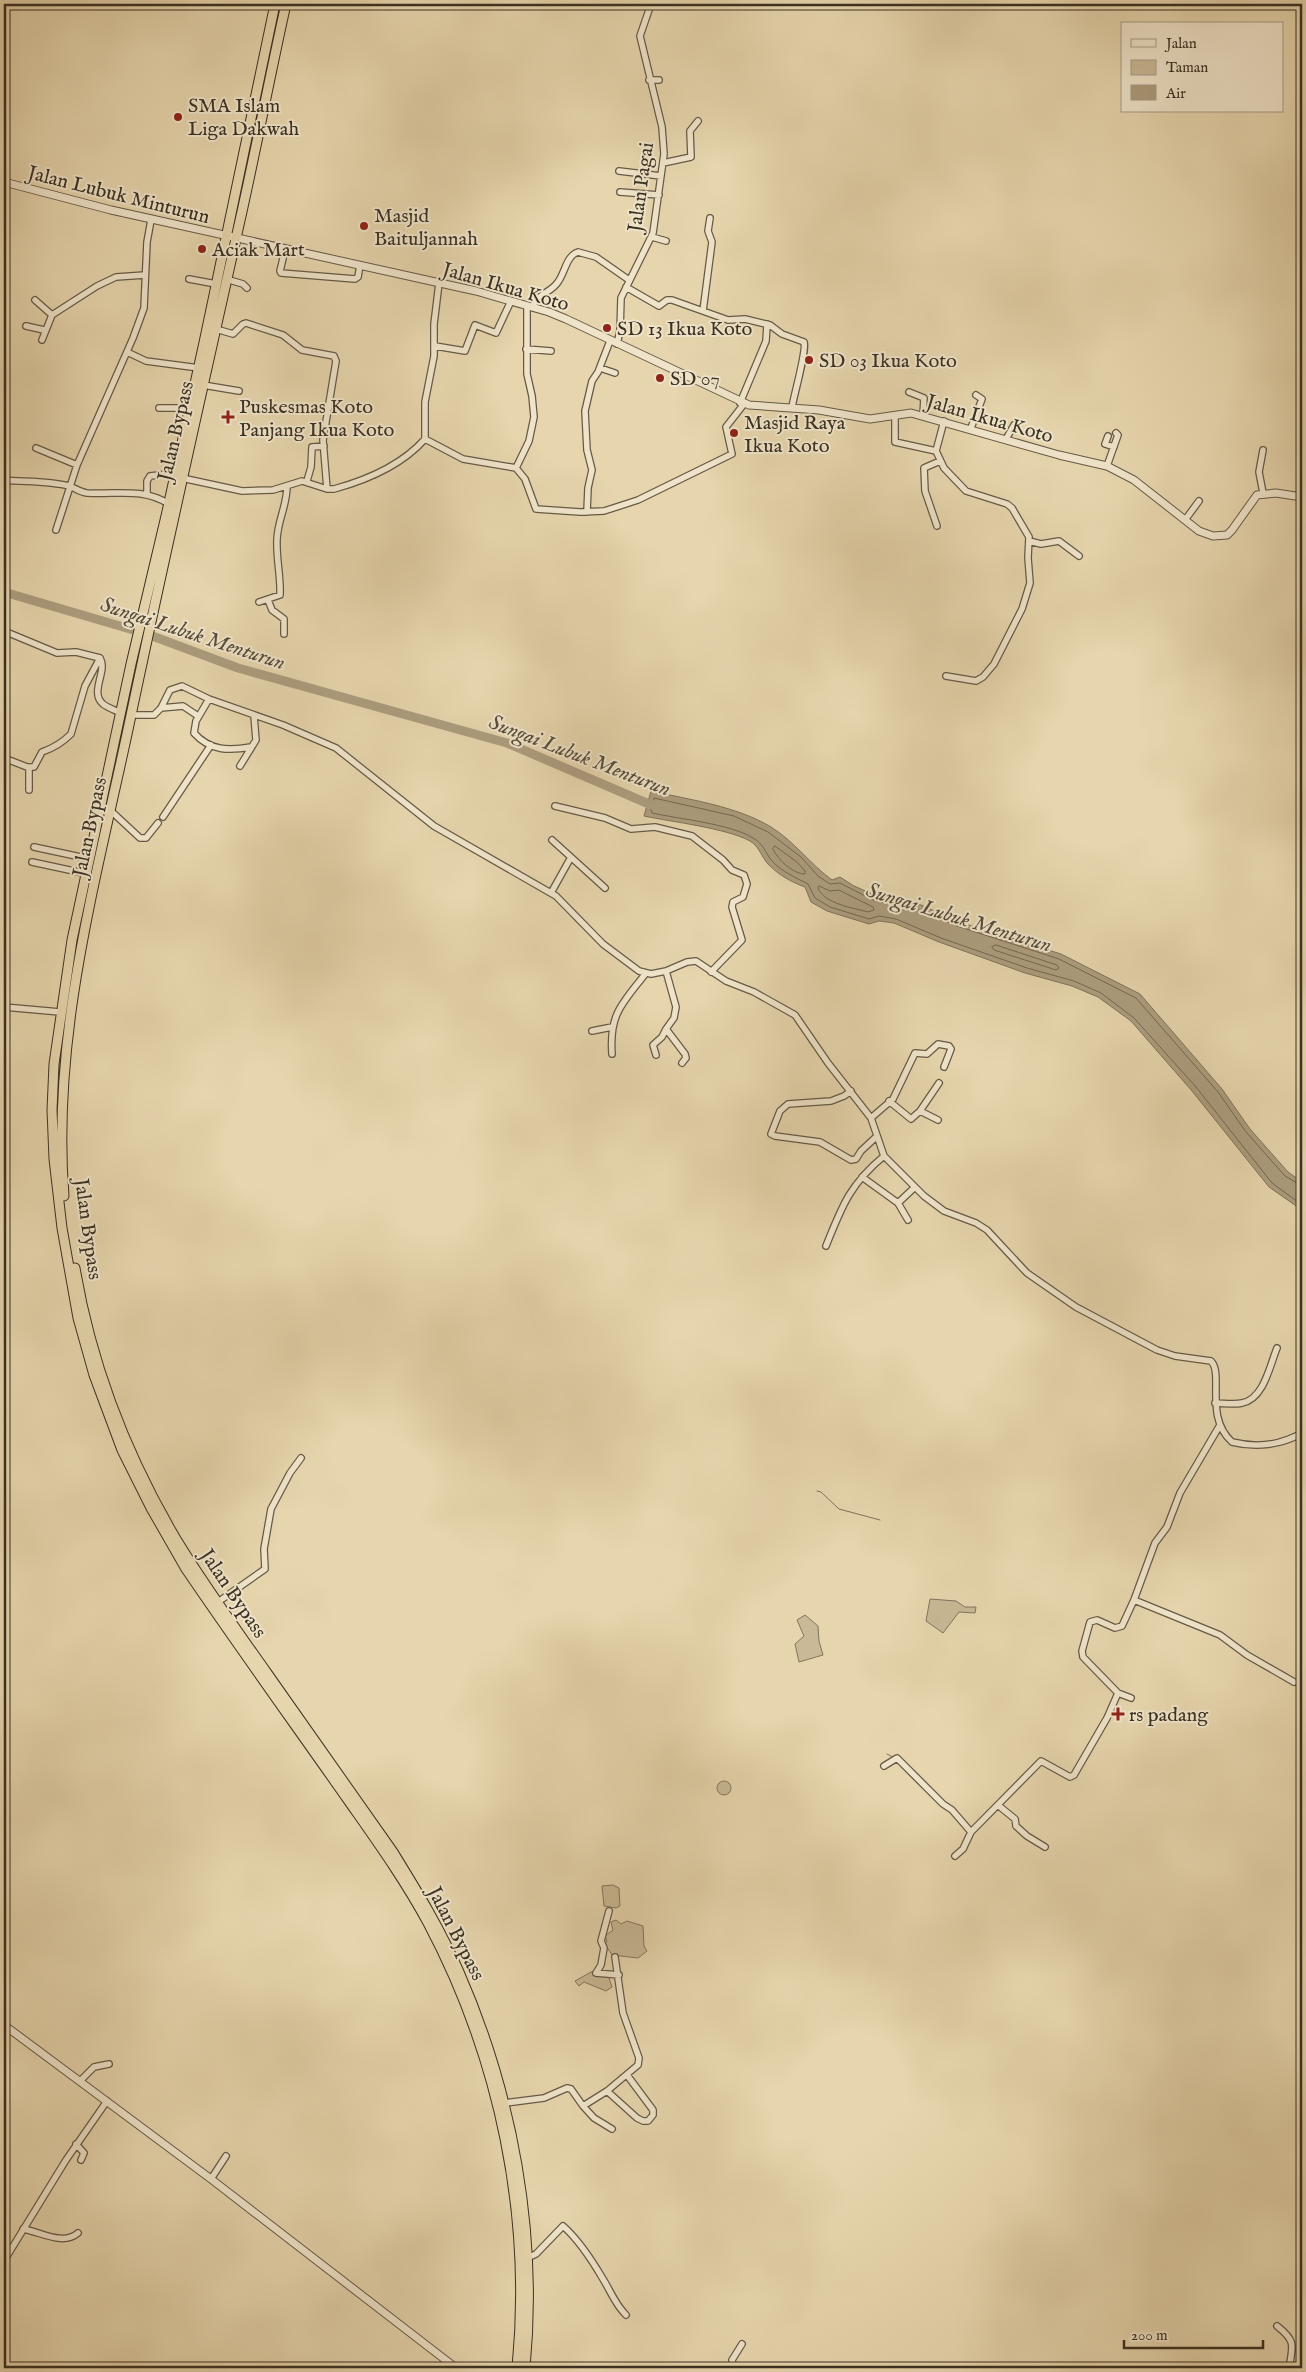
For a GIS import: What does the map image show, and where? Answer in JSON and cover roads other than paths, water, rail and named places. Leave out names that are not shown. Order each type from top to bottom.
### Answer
[{"type":"highway","points":[[260,100],[275,4]]},
{"type":"highway","name":"Jalan Bypass","points":[[193,413],[203,385],[216,329],[226,279],[231,237],[260,100],[286,4]]},
{"type":"highway","name":"Jalan Bypass","points":[[231,237],[216,284],[198,368],[193,413],[135,666],[121,713],[90,859],[77,942],[69,1018],[62,1118],[64,1192],[75,1272],[84,1316],[99,1368],[117,1419],[137,1466],[175,1537],[218,1602],[249,1654],[394,1867],[428,1922],[476,2033],[498,2105],[509,2156],[523,2246],[527,2258],[528,2308],[525,2368]]},
{"type":"highway","name":"Jalan Bypass","points":[[153,587],[169,504],[179,476]]},
{"type":"highway","name":"Jalan Bypass","points":[[135,666],[131,714],[111,811],[60,1012],[54,1064],[52,1110],[54,1159],[62,1228],[73,1296],[80,1327],[122,1450],[147,1500],[186,1569],[393,1852],[419,1894],[460,1972],[483,2031],[504,2103],[520,2184],[523,2246],[517,2368]]},
{"type":"street","name":"Jalan Pagai","points":[[587,512],[588,488],[592,470],[588,456],[584,415],[592,381],[620,331],[620,305],[629,280],[652,237],[659,195],[665,138],[640,36],[651,4]]},
{"type":"street","points":[[684,4],[695,6],[702,4]]},
{"type":"street","points":[[650,80],[659,80]]},
{"type":"street","points":[[662,163],[691,157],[690,131],[698,121]]},
{"type":"street","points":[[619,171],[661,176]]},
{"type":"street","name":"Jalan Lubuk Minturun","points":[[4,182],[152,220],[231,237]]},
{"type":"street","points":[[620,192],[659,195]]},
{"type":"street","points":[[703,311],[712,242],[708,231],[710,218]]},
{"type":"street","points":[[56,530],[77,464],[127,352],[144,308],[145,275],[152,220]]},
{"type":"street","name":"Jalan Ikua Koto","points":[[231,237],[439,283],[530,306],[566,319],[742,403],[761,407],[792,407],[870,419],[911,413],[923,415],[1107,466],[1134,480],[1199,531],[1213,536],[1227,535],[1258,495],[1263,493]]},
{"type":"street","points":[[652,237],[666,242]]},
{"type":"street","points":[[284,250],[281,274],[355,279],[358,278],[360,265]]},
{"type":"street","points":[[516,468],[526,449],[534,417],[532,393],[527,374],[526,349],[530,306],[557,283],[570,257],[578,252],[596,257],[629,280]]},
{"type":"street","points":[[42,340],[44,330],[52,315],[107,280],[145,275]]},
{"type":"street","points":[[189,279],[216,284]]},
{"type":"street","points":[[226,279],[245,285],[247,288]]},
{"type":"street","points":[[147,493],[150,476],[179,476],[242,491],[273,490],[307,481],[327,489],[342,487],[384,469],[413,451],[424,439],[425,402],[435,346],[434,324],[439,283]]},
{"type":"street","points":[[626,287],[659,306],[670,300],[728,320],[745,319],[767,324],[788,337],[805,343],[792,407]]},
{"type":"street","points":[[35,300],[52,315]]},
{"type":"street","points":[[435,346],[465,351],[475,325],[496,333],[511,301]]},
{"type":"street","points":[[216,329],[234,334],[246,323],[283,335],[302,350],[334,356],[336,361],[324,446],[327,489]]},
{"type":"street","points":[[424,439],[463,459],[516,468],[524,479],[536,509],[604,511],[638,500],[732,454],[726,427],[742,403],[764,348],[767,324]]},
{"type":"street","points":[[26,326],[44,330]]},
{"type":"street","points":[[526,349],[551,350]]},
{"type":"street","points":[[127,352],[146,361],[198,368]]},
{"type":"street","points":[[600,368],[615,373]]},
{"type":"street","points":[[203,385],[239,391]]},
{"type":"street","points":[[908,392],[924,398],[923,415]]},
{"type":"street","points":[[971,428],[982,399],[976,395]]},
{"type":"street","points":[[159,408],[171,407],[193,413]]},
{"type":"street","points":[[895,415],[894,442],[936,451]]},
{"type":"street","points":[[944,421],[936,451],[940,461],[962,489],[1010,505],[1029,541],[1028,558],[1031,572],[1029,591],[1022,609],[994,664],[983,677],[976,681],[946,676]]},
{"type":"street","points":[[1006,439],[1014,425]]},
{"type":"street","points":[[1107,466],[1118,435],[1116,433]]},
{"type":"street","points":[[1108,436],[1105,444],[1114,447]]},
{"type":"street","points":[[307,481],[311,467],[312,447],[324,446]]},
{"type":"street","points":[[36,448],[77,464]]},
{"type":"street","points":[[1263,450],[1260,472],[1263,493],[1302,497]]},
{"type":"street","points":[[937,526],[925,491],[924,468],[940,461]]},
{"type":"street","points":[[4,480],[37,481],[70,486],[88,493],[147,493],[169,504]]},
{"type":"street","points":[[259,602],[279,596],[281,593],[277,539],[280,519],[287,501],[287,486]]},
{"type":"street","points":[[1185,520],[1199,501]]},
{"type":"street","points":[[1029,541],[1041,544],[1059,541],[1079,556]]},
{"type":"street","points":[[268,600],[272,610],[284,619],[284,634]]},
{"type":"street","points":[[4,631],[57,653],[76,652],[100,658]]},
{"type":"street","points":[[100,658],[102,664],[98,696],[102,704],[121,713]]},
{"type":"street","points":[[4,758],[29,768],[36,765],[42,752],[60,744],[70,734],[85,686],[100,658]]},
{"type":"street","points":[[131,714],[154,715],[161,708],[168,693],[177,686],[187,687],[208,699],[308,735],[336,748],[434,826],[551,893],[613,953],[646,973],[666,971],[692,961],[794,1014],[828,1063],[871,1118],[884,1156],[915,1187],[944,1211],[976,1223],[987,1230],[1027,1273],[1076,1307],[1157,1350],[1175,1356],[1211,1361],[1215,1370],[1215,1403],[1220,1425],[1230,1440],[1239,1443],[1266,1445],[1288,1440],[1302,1433]]},
{"type":"street","points":[[208,699],[198,716],[194,733],[211,745],[230,751],[251,748]]},
{"type":"street","points":[[161,708],[183,706],[198,716]]},
{"type":"street","points":[[240,766],[257,736],[254,716]]},
{"type":"street","points":[[163,817],[211,745]]},
{"type":"street","points":[[29,768],[29,790]]},
{"type":"street","points":[[555,806],[605,818],[631,829],[656,827],[692,836],[723,860],[729,868],[744,876],[747,884],[743,897],[734,902],[732,907],[742,940],[711,972]]},
{"type":"street","points":[[111,811],[142,839],[158,822]]},
{"type":"street","points":[[552,840],[605,888]]},
{"type":"street","points":[[34,848],[90,859]]},
{"type":"street","points":[[551,893],[570,858]]},
{"type":"street","points":[[32,862],[88,874]]},
{"type":"street","points":[[656,1055],[652,1045],[662,1037],[674,1018],[676,1007],[666,971]]},
{"type":"street","points":[[612,1054],[612,1027],[618,1009],[646,973]]},
{"type":"street","points":[[4,1007],[60,1012]]},
{"type":"street","points":[[592,1031],[612,1027]]},
{"type":"street","points":[[666,1029],[685,1054],[686,1058],[682,1062]]},
{"type":"street","points":[[871,1118],[894,1097],[915,1053],[927,1054],[938,1044],[950,1046],[951,1049],[944,1067]]},
{"type":"street","points":[[889,1101],[909,1119],[913,1118],[939,1084]]},
{"type":"street","points":[[851,1091],[831,1101],[788,1104],[780,1111],[771,1134],[820,1142],[851,1160],[856,1159],[861,1151],[876,1137]]},
{"type":"street","points":[[920,1111],[938,1120]]},
{"type":"street","points":[[826,1246],[842,1205],[862,1177],[884,1156]]},
{"type":"street","points":[[862,1177],[898,1203],[908,1220]]},
{"type":"street","points":[[898,1203],[915,1187]]},
{"type":"street","points":[[1215,1403],[1240,1404],[1255,1397],[1260,1390],[1277,1348]]},
{"type":"street","points":[[1131,1698],[1118,1693],[1083,1657],[1082,1651],[1090,1622],[1097,1620],[1115,1628],[1121,1627],[1134,1600],[1155,1544],[1166,1527],[1180,1493],[1220,1425]]},
{"type":"street","points":[[218,1602],[266,1567],[264,1549],[271,1509],[290,1472],[301,1458]]},
{"type":"street","points":[[1134,1600],[1220,1635],[1248,1656],[1294,1682]]},
{"type":"street","points":[[955,1856],[962,1849],[971,1832],[1041,1761],[1070,1777],[1074,1775],[1108,1718],[1118,1693]]},
{"type":"street","points":[[884,1766],[894,1759],[952,1810],[971,1832]]},
{"type":"street","points":[[998,1806],[1011,1815],[1016,1826],[1027,1836],[1044,1847]]},
{"type":"street","points":[[608,1911],[601,1941],[604,1948],[601,1965],[596,1973],[619,1975]]},
{"type":"street","points":[[583,2106],[607,2091],[627,2075],[638,2065],[640,2060],[623,2013],[615,1957]]},
{"type":"street","points":[[4,2025],[81,2080],[456,2368]]},
{"type":"street","points":[[81,2080],[94,2067],[109,2064]]},
{"type":"street","points":[[607,2091],[638,2118],[643,2121],[648,2120],[653,2115],[653,2110],[627,2075]]},
{"type":"street","points":[[504,2103],[544,2098],[567,2088],[571,2089],[594,2118],[612,2129]]},
{"type":"street","points":[[5,2258],[76,2144],[108,2101]]},
{"type":"street","points":[[76,2144],[84,2153],[81,2160]]},
{"type":"street","points":[[211,2179],[226,2156]]},
{"type":"street","points":[[527,2258],[536,2254],[563,2226],[588,2257],[615,2302],[626,2315]]},
{"type":"street","points":[[23,2229],[61,2239],[73,2237],[78,2233]]},
{"type":"street","points":[[1277,2326],[1290,2337],[1293,2343],[1289,2368]]},
{"type":"street","points":[[734,2368],[732,2360],[742,2344]]},
{"type":"water","points":[[651,791],[713,804],[743,814],[771,827],[832,880],[840,877],[854,886],[877,896],[921,905],[959,922],[1061,954],[1140,994],[1222,1089],[1250,1129],[1288,1172],[1302,1182],[1302,1210],[1269,1187],[1192,1091],[1131,1021],[1098,997],[1072,986],[1025,973],[939,942],[894,923],[879,921],[869,924],[827,911],[811,902],[805,887],[773,869],[750,841],[727,832],[644,816]]},
{"type":"waterway","name":"Sungai Lubuk Menturun","points":[[4,592],[147,634],[238,668],[507,743],[649,804],[658,806]]},
{"type":"waterway","points":[[817,1491],[821,1492],[839,1509],[880,1520]]},
{"type":"waterway","points":[[887,1754],[893,1757]]},
{"type":"waterway","points":[[897,1762],[919,1785]]},
{"type":"place","name":"SMA Islam Liga Dakwah","points":[[178,117]]},
{"type":"place","name":"Masjid Baituljannah","points":[[364,226]]},
{"type":"place","name":"Aciak Mart","points":[[202,249]]},
{"type":"place","name":"SD 13 Ikua Koto","points":[[607,328]]},
{"type":"place","name":"SD 03 Ikua Koto","points":[[809,360]]},
{"type":"place","name":"SD 07","points":[[660,378]]},
{"type":"place","name":"Puskesmas Koto Panjang Ikua Koto","points":[[228,417]]},
{"type":"place","name":"Masjid Raya Ikua Koto","points":[[734,433]]},
{"type":"place","name":"rs padang","points":[[1118,1714]]}]
